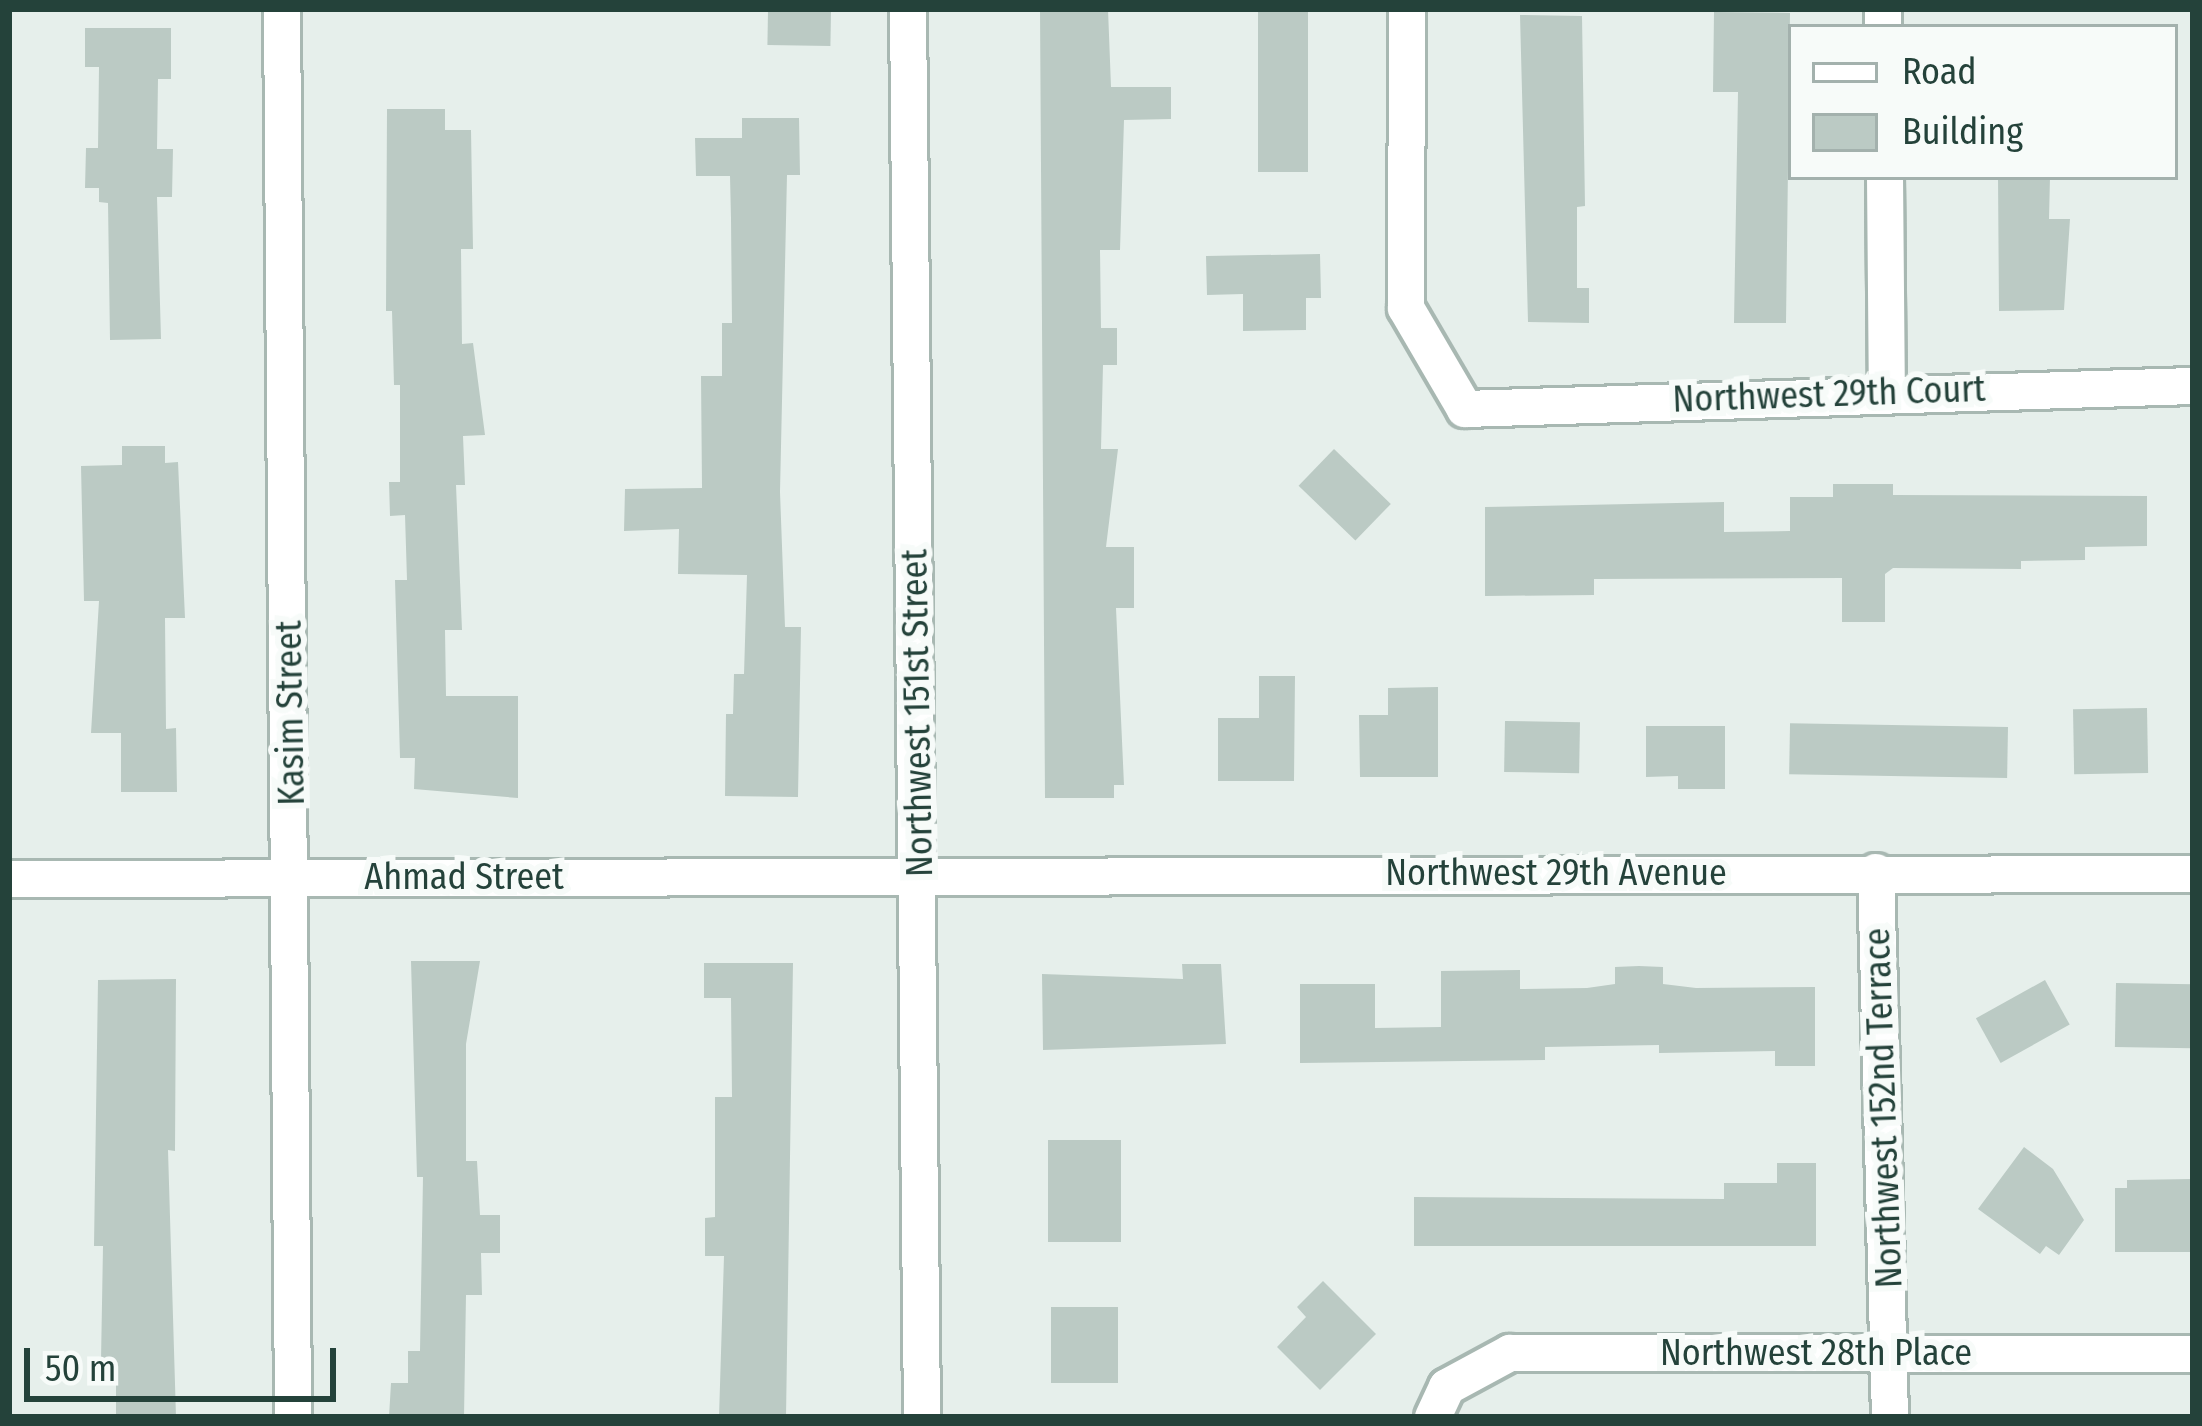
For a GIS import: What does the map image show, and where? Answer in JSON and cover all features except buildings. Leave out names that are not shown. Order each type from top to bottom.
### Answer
[{"type":"street","name":"Kasim Street","points":[[282,9],[293,878],[293,1417]]},
{"type":"street","name":"Northwest 151st Street","points":[[908,9],[922,1417]]},
{"type":"street","name":"Northwest 29th Court","points":[[1407,9],[1406,308],[1465,410],[1888,390],[2193,386]]},
{"type":"street","points":[[1885,180],[1888,390]]},
{"type":"street","name":"Northwest 152nd Terrace","points":[[1876,872],[1891,1417]]},
{"type":"street","name":"Northwest 29th Avenue","points":[[920,879],[2193,874]]},
{"type":"street","name":"Ahmad Street","points":[[9,879],[920,879]]},
{"type":"street","name":"Northwest 28th Place","points":[[1440,1402],[1510,1353],[2193,1354]]}]
